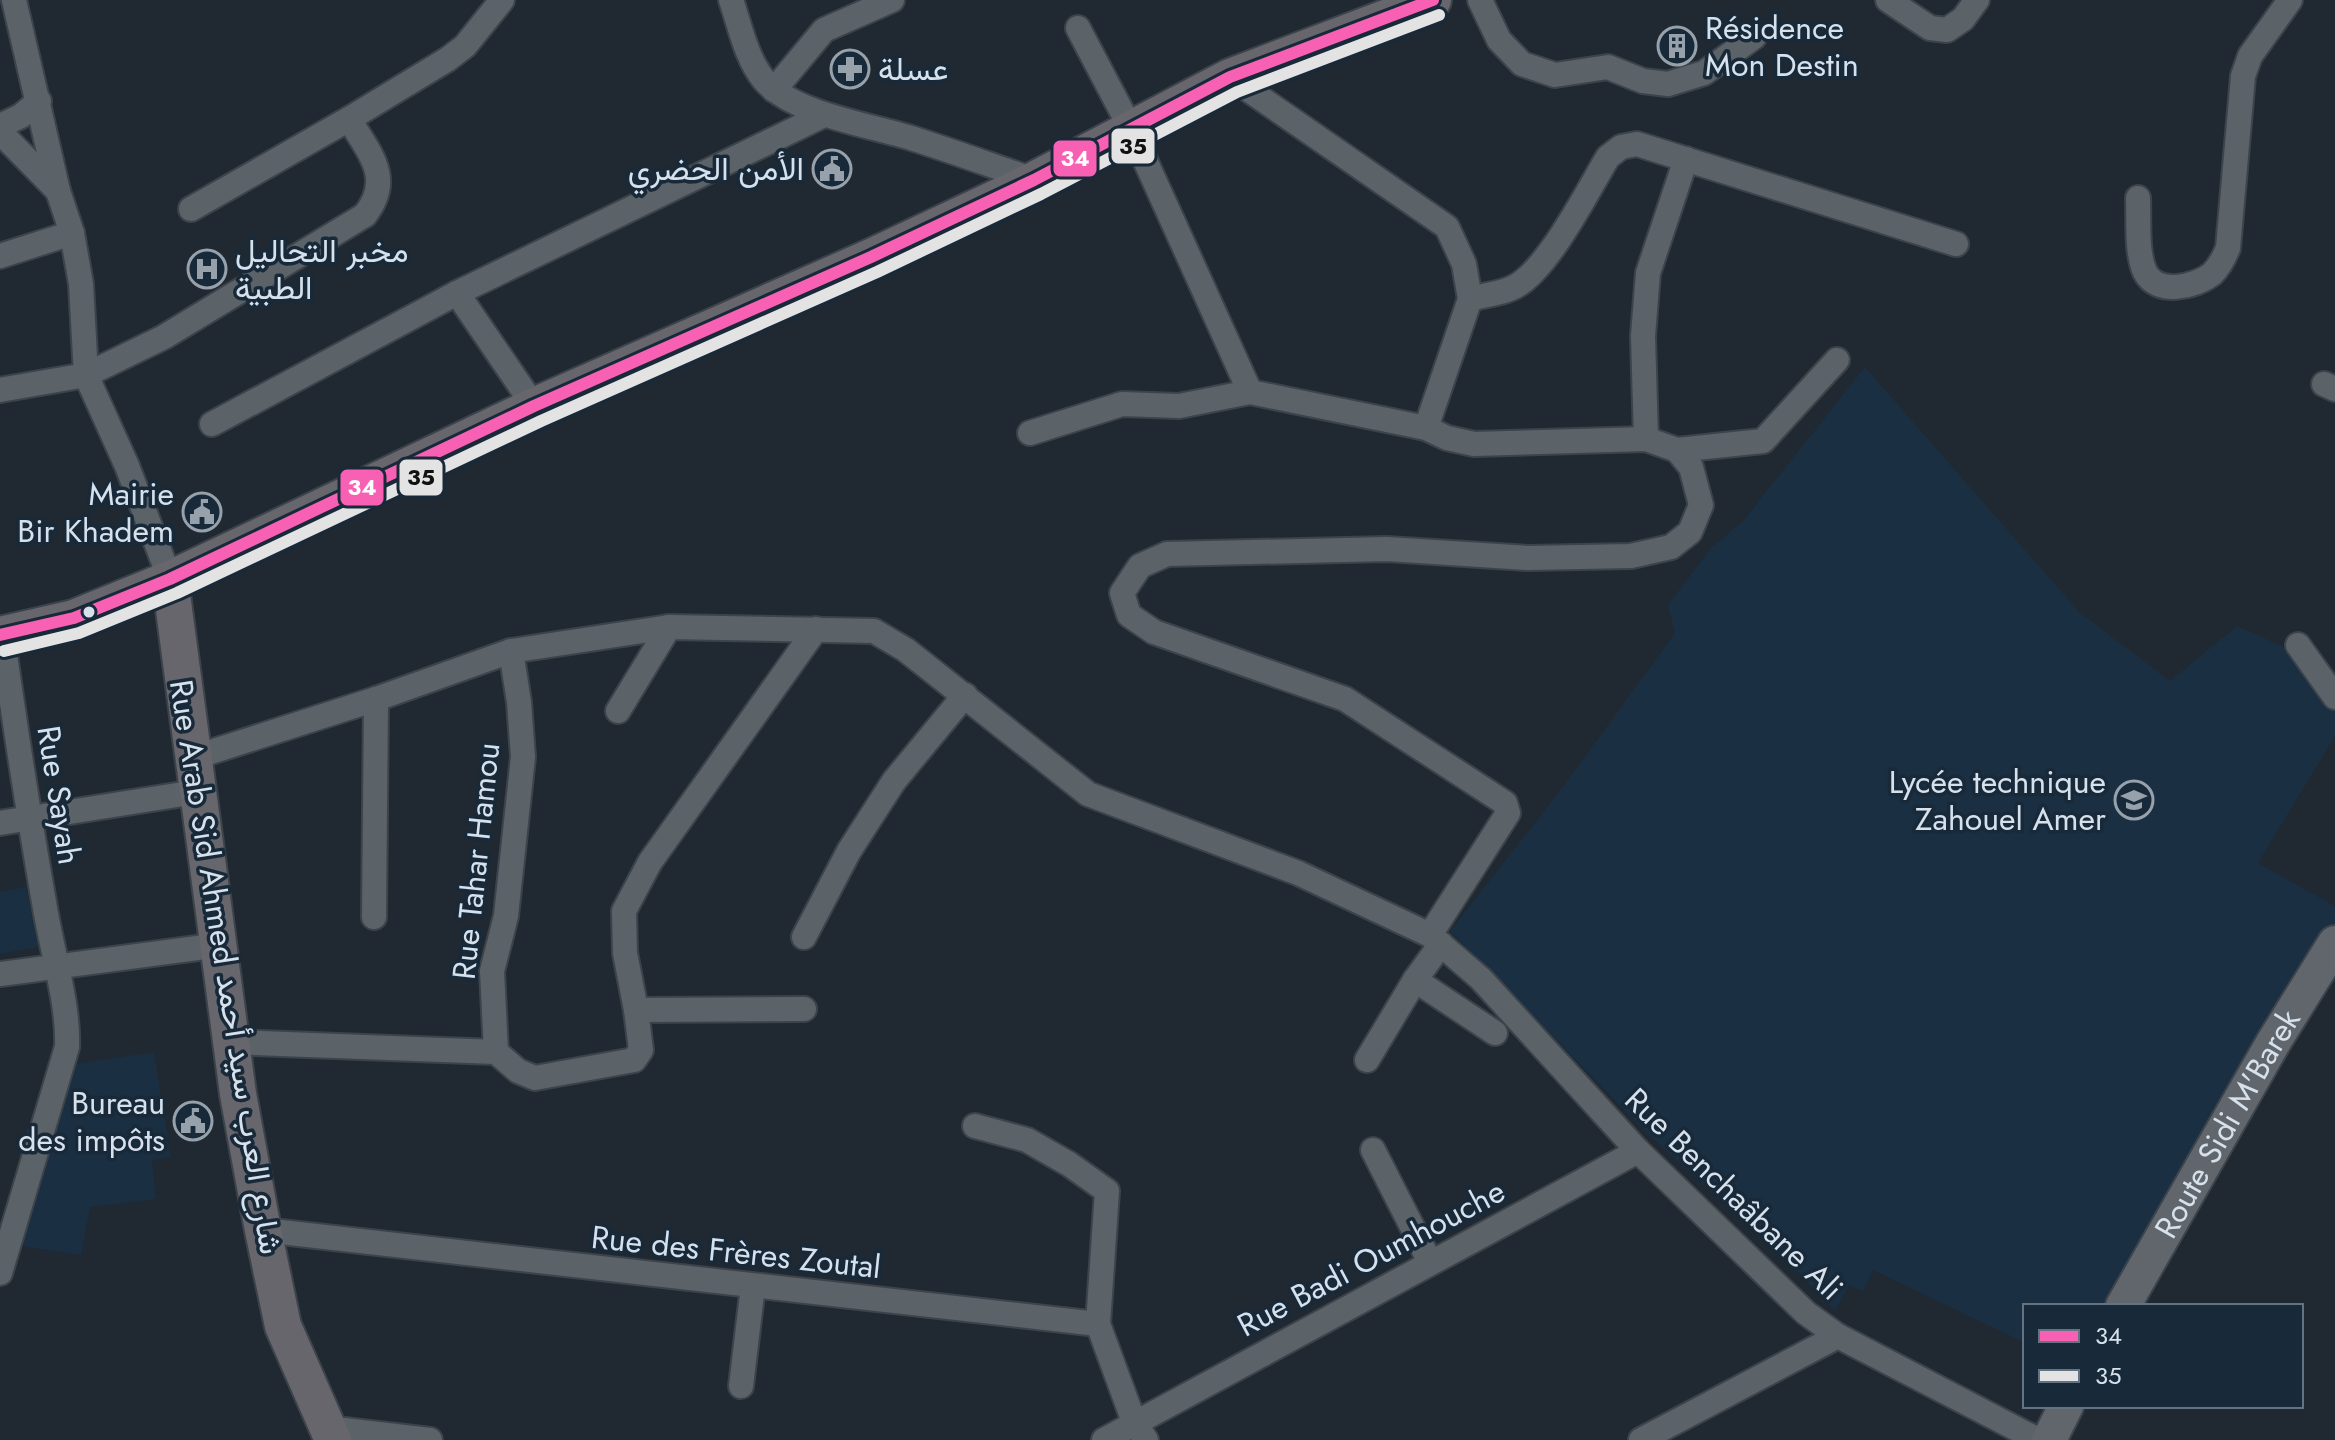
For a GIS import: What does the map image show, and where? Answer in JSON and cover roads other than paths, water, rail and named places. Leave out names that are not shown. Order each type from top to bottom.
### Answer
[{"type":"main road","points":[[1,634],[74,618],[170,579],[534,406],[871,257],[1034,180],[1230,77],[1433,0]]},
{"type":"main road","name":"Rue Arab Sid Ahmed شارع العرب سيد أحمد","points":[[170,579],[231,1042],[263,1230],[283,1326],[330,1434]]},
{"type":"main road","name":"Route Sidi M'Barek","points":[[2124,1304],[2273,1043],[2335,943]]},
{"type":"main road","points":[[2049,1440],[2065,1408]]},
{"type":"street","points":[[14,0],[58,191],[72,233],[81,284],[86,375],[127,466],[170,579]]},
{"type":"street","points":[[191,209],[349,119],[457,52],[502,0]]},
{"type":"street","points":[[731,0],[748,52],[762,77],[774,90],[824,115],[909,137],[1034,180]]},
{"type":"street","points":[[774,90],[824,30],[892,0]]},
{"type":"street","points":[[1480,0],[1499,40],[1522,64],[1555,75],[1608,67],[1643,81],[1668,84],[1704,73],[1754,37]]},
{"type":"street","points":[[1888,0],[1930,28],[1947,30],[1963,19],[1977,0]]},
{"type":"street","points":[[2138,198],[2142,264],[2147,277],[2159,286],[2179,287],[2198,283],[2221,264],[2228,248],[2243,76],[2250,56],[2290,0]]},
{"type":"street","points":[[1078,28],[1131,129],[1250,392]]},
{"type":"street","points":[[1230,77],[1447,227],[1464,264],[1470,299],[1426,428]]},
{"type":"street","points":[[39,101],[0,129],[58,191]]},
{"type":"street","points":[[212,424],[457,293],[824,115]]},
{"type":"street","points":[[0,390],[86,375],[164,337],[365,215],[378,191],[379,177],[376,163],[349,119]]},
{"type":"street","points":[[1470,299],[1513,288],[1526,279],[1544,260],[1608,157],[1621,147],[1637,144],[1956,244]]},
{"type":"street","points":[[1646,439],[1643,336],[1648,273],[1686,159]]},
{"type":"street","points":[[0,256],[72,233]]},
{"type":"street","points":[[457,293],[534,406]]},
{"type":"street","points":[[1030,433],[1122,404],[1179,406],[1250,392],[1426,428],[1447,438],[1474,444],[1646,439],[1677,450],[1763,441],[1837,360]]},
{"type":"street","points":[[1367,1060],[1508,813],[1505,803],[1345,699],[1154,632],[1129,615],[1122,593],[1140,566],[1167,554],[1387,549],[1542,558],[1631,556],[1671,547],[1690,532],[1701,505],[1691,467],[1677,450]]},
{"type":"street","points":[[618,711],[669,627]]},
{"type":"street","name":"Rue Benchaâbane Ali","points":[[0,823],[194,775],[376,699],[511,651],[669,627],[874,631],[906,650],[1088,794],[1298,873],[1435,939],[1481,979],[1638,1151],[1806,1313],[1838,1336],[2038,1440]]},
{"type":"street","points":[[231,1042],[496,1052],[518,1071],[535,1078],[634,1060],[641,1050],[625,953],[624,911],[650,862],[816,629]]},
{"type":"street","name":"Rue Sayah","points":[[0,1273],[67,1047],[68,1024],[29,818],[1,634]]},
{"type":"street","points":[[2298,645],[2335,697]]},
{"type":"street","name":"Rue Tahar Hamou","points":[[496,1052],[492,971],[506,916],[523,757],[511,651]]},
{"type":"street","points":[[804,937],[849,851],[894,781],[965,695]]},
{"type":"street","points":[[374,917],[376,699]]},
{"type":"street","points":[[0,974],[220,945]]},
{"type":"street","points":[[1415,980],[1495,1033]]},
{"type":"street","points":[[636,1010],[804,1009]]},
{"type":"street","points":[[975,1126],[1027,1140],[1107,1191],[1098,1324],[1144,1434]]},
{"type":"street","points":[[1373,1150],[1430,1262]]},
{"type":"street","name":"Rue Badi Oumhouche","points":[[1104,1440],[1144,1434],[1430,1262],[1638,1151]]},
{"type":"street","name":"Rue des Frères Zoutal","points":[[263,1230],[1098,1324]]},
{"type":"street","points":[[741,1386],[753,1286]]},
{"type":"street","points":[[1641,1440],[1838,1336]]},
{"type":"street","points":[[330,1434],[430,1440]]},
{"type":"place","name":"Résidence Mon Destin","points":[[1677,46]]},
{"type":"place","name":"عسلة","points":[[850,69]]},
{"type":"place","name":"الأمن الحضري","points":[[832,169]]},
{"type":"place","name":"مخبر التحاليل الطبية","points":[[207,269]]},
{"type":"place","name":"Mairie Bir Khadem","points":[[202,512]]},
{"type":"place","name":"Lycée technique Zahouel Amer","points":[[2134,800]]},
{"type":"place","name":"Bureau des impôts","points":[[193,1121]]}]
